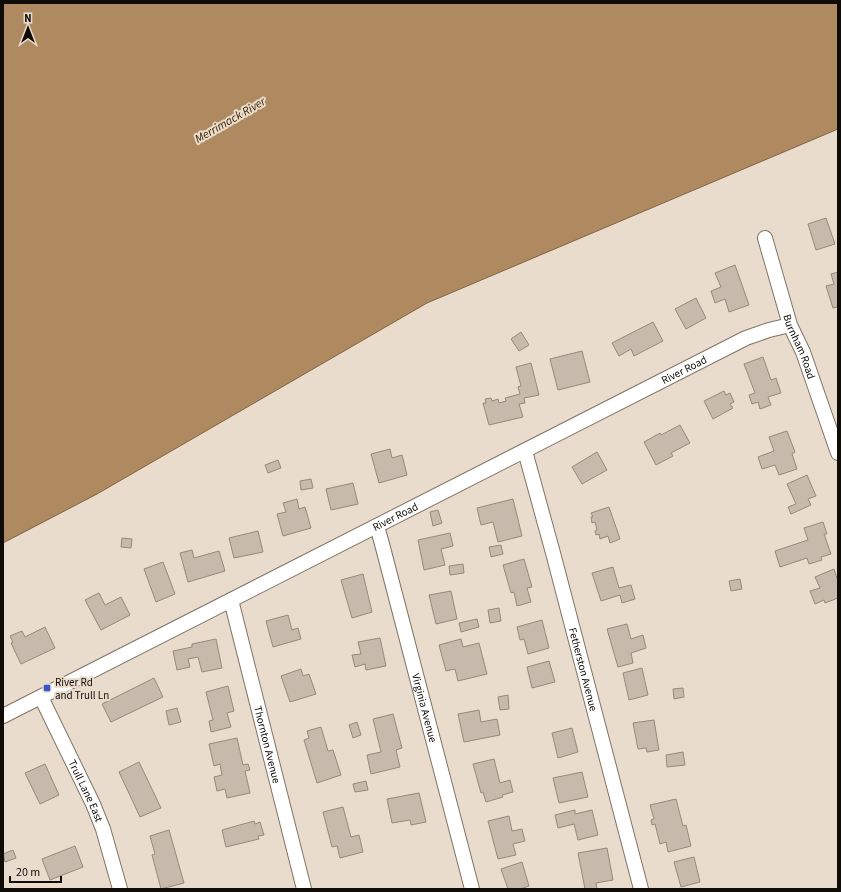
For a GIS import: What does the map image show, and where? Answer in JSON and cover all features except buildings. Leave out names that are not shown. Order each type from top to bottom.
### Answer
[{"type":"street","name":"Burnham Road","points":[[765,238],[790,325],[803,352],[838,453]]},
{"type":"street","name":"River Road","points":[[3,716],[746,338],[790,325]]},
{"type":"street","name":"Fetherston Avenue","points":[[525,450],[641,889]]},
{"type":"street","name":"Virginia Avenue","points":[[376,526],[472,889]]},
{"type":"street","name":"Thornton Avenue","points":[[231,600],[304,889]]},
{"type":"street","name":"Trull Lane East","points":[[41,697],[98,816],[112,858],[120,889]]},
{"type":"water","name":"Merrimack River","points":[[3,3],[838,3],[838,129],[427,303],[97,494],[3,543]]},
{"type":"place","name":"River Rd and Trull Ln","points":[[47,688]]}]
